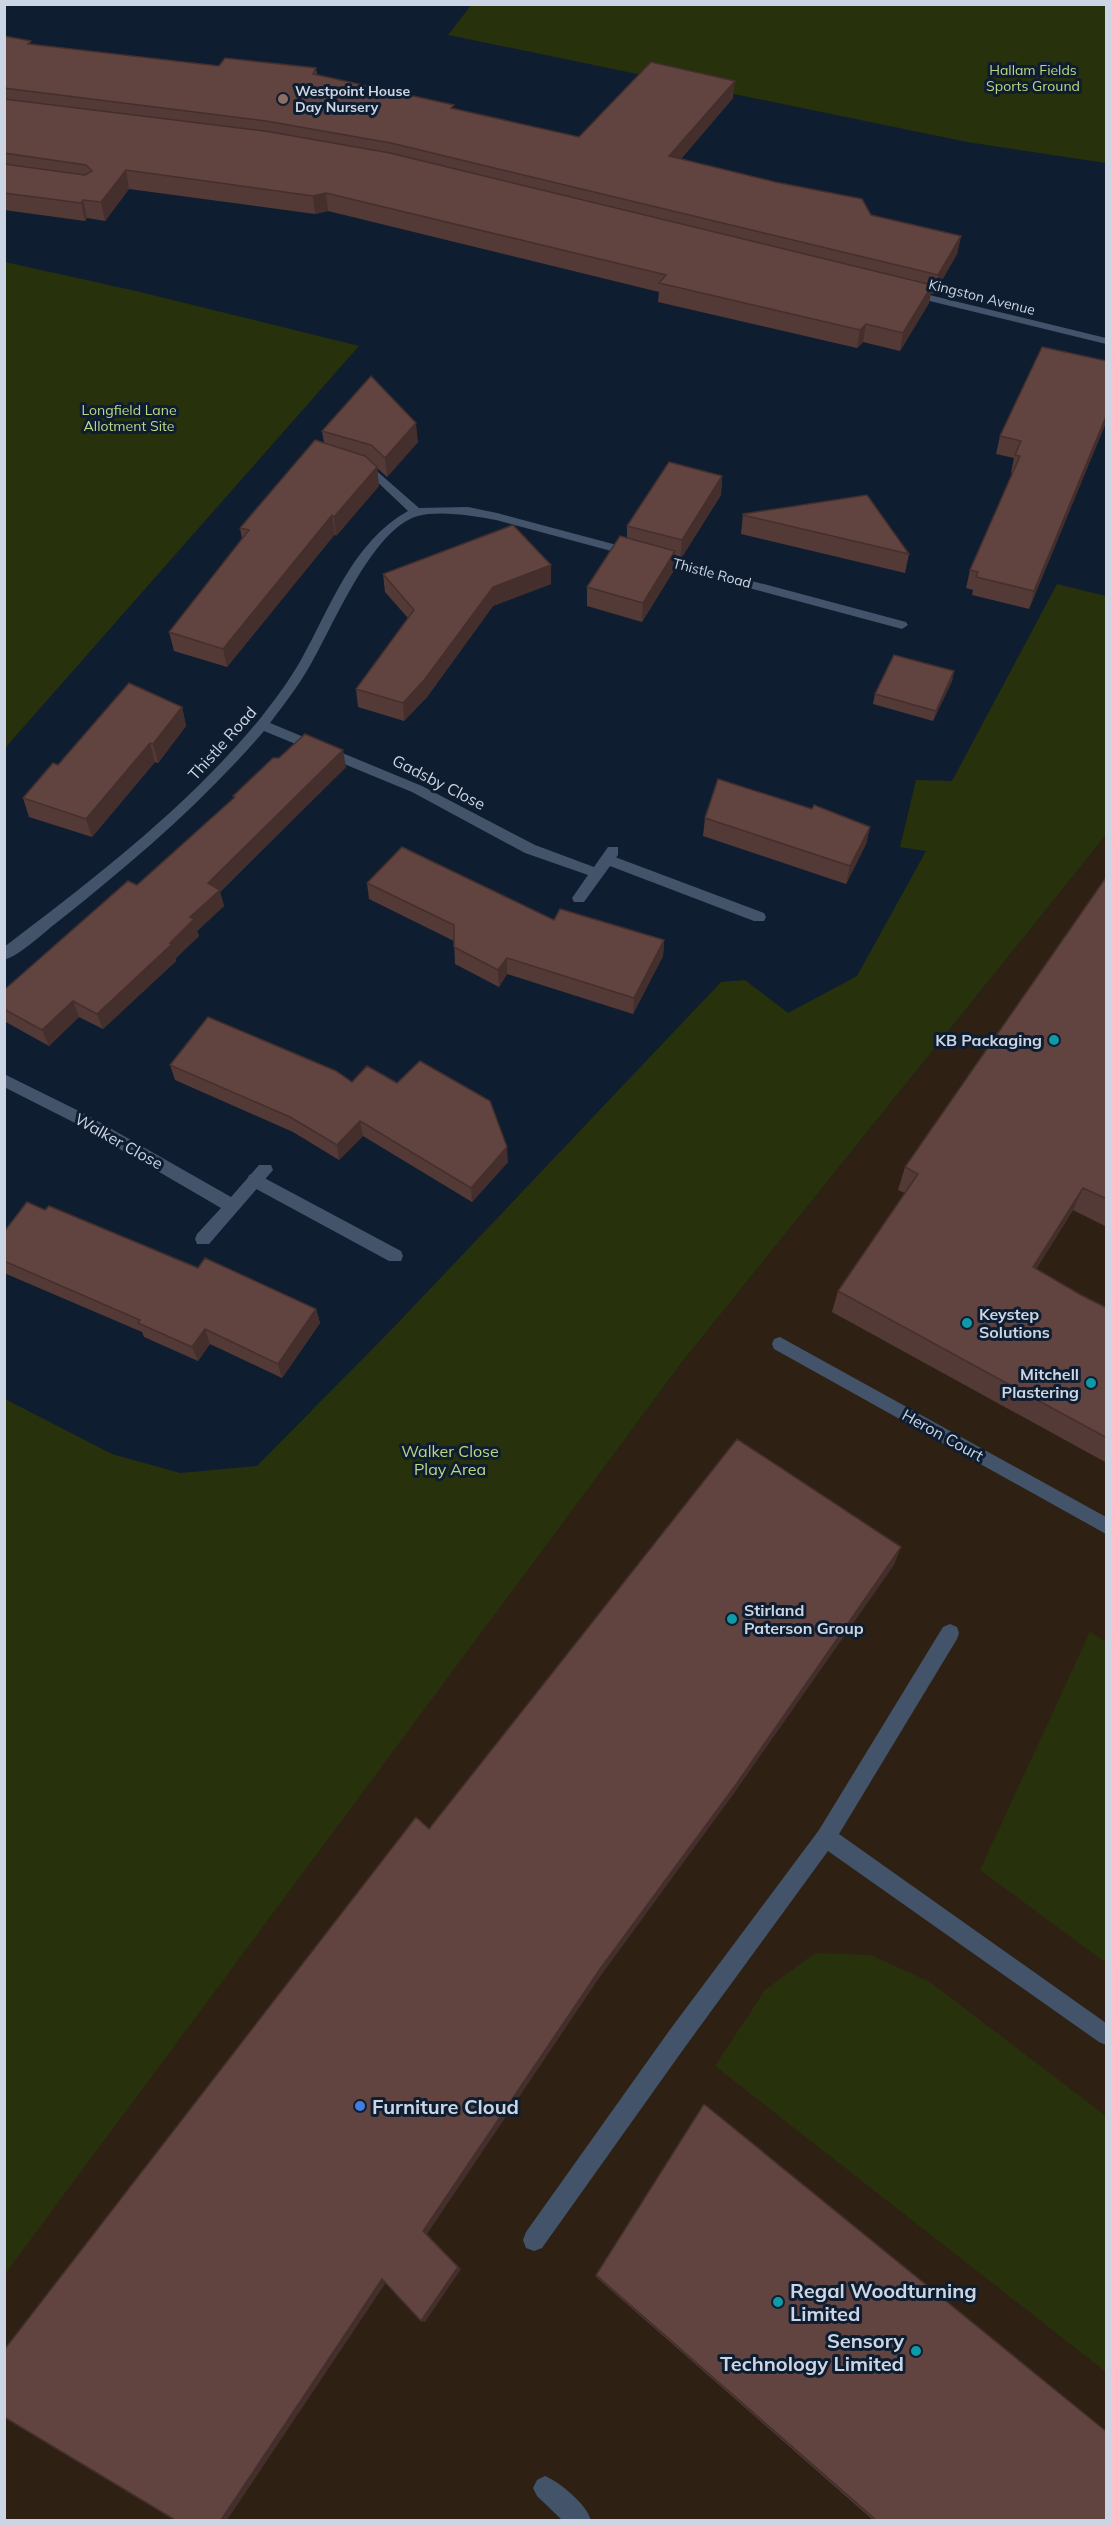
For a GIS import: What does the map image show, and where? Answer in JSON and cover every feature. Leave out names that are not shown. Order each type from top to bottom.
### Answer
[{"type":"street","name":"Kingston Avenue","points":[[899,290],[1107,341]]},
{"type":"street","points":[[366,468],[416,512]]},
{"type":"street","name":"Thistle Road","points":[[4,955],[111,874],[202,791],[263,725],[295,680],[364,560],[396,522],[416,512],[468,511],[497,517],[902,625]]},
{"type":"street","name":"Gadsby Close","points":[[263,725],[417,789],[530,849],[597,873]]},
{"type":"street","points":[[579,898],[610,855],[759,917]]},
{"type":"street","name":"Walker Close","points":[[4,1080],[81,1119],[232,1206]]},
{"type":"street","points":[[202,1239],[260,1175],[395,1256]]},
{"type":"street","name":"Heron Court","points":[[780,1344],[1107,1526]]},
{"type":"street","points":[[534,2240],[677,2039],[826,1837],[950,1633]]},
{"type":"street","points":[[826,1837],[1107,2035]]},
{"type":"street","points":[[545,2488],[579,2520]]},
{"type":"shaded area","points":[[1106,835],[1106,2520],[5,2520],[4,2274],[683,1361]]},
{"type":"green space","name":"Hallam Fields Sports Ground","points":[[472,4],[1106,5],[1106,163],[967,142],[448,35]]},
{"type":"green space","name":"Longfield Lane Allotment Site","points":[[5,262],[136,291],[359,346],[5,748]]},
{"type":"green space","name":"Walker Close Play Area","points":[[1057,584],[1106,596],[1106,835],[683,1361],[5,2274],[5,1399],[112,1454],[180,1473],[257,1466],[395,1326],[721,982],[745,980],[788,1013],[857,976],[926,851],[900,847],[916,780],[952,781]]},
{"type":"green space","points":[[1090,1632],[1106,1642],[1106,1963],[980,1870]]},
{"type":"green space","points":[[815,1953],[871,1955],[930,1982],[1106,2116],[1106,2372],[715,2066],[765,1990]]},
{"type":"building","points":[[4,36],[31,41],[28,44],[219,66],[225,58],[316,68],[313,74],[454,105],[451,108],[579,137],[651,62],[735,81],[669,156],[775,182],[862,199],[871,215],[961,236],[938,275],[391,143],[266,121],[4,88]]},
{"type":"building","points":[[4,99],[265,131],[390,153],[932,285],[903,333],[866,324],[860,330],[659,283],[666,275],[326,193],[313,196],[126,170],[101,202],[83,200],[81,203],[4,193],[4,164],[85,175],[92,171],[86,165],[4,153]]},
{"type":"building","points":[[1042,347],[1107,361],[1107,414],[1034,591],[976,577],[978,572],[970,570],[1020,456],[1015,455],[1021,441],[1000,436]]},
{"type":"building","points":[[371,376],[416,423],[385,458],[371,445],[322,431]]},
{"type":"building","points":[[315,440],[365,456],[377,467],[334,517],[332,515],[223,649],[169,632],[249,530],[240,528]]},
{"type":"building","points":[[669,462],[722,476],[682,540],[627,526]]},
{"type":"building","points":[[867,495],[909,554],[743,515],[743,514]]},
{"type":"building","points":[[513,525],[551,565],[493,587],[425,679],[403,703],[356,689],[414,610],[383,574]]},
{"type":"building","points":[[620,536],[675,551],[643,603],[587,587]]},
{"type":"building","points":[[894,655],[954,671],[936,711],[875,694]]},
{"type":"building","points":[[129,683],[182,707],[153,744],[150,743],[86,819],[23,798],[53,763],[58,765]]},
{"type":"building","points":[[305,734],[343,750],[208,883],[220,890],[190,917],[194,919],[170,943],[172,944],[97,1014],[73,1001],[42,1030],[4,1009],[4,990],[128,881],[137,885],[235,797],[233,796],[273,758],[279,758]]},
{"type":"building","points":[[718,779],[812,809],[814,805],[870,827],[850,866],[705,818]]},
{"type":"building","points":[[402,847],[554,920],[560,909],[664,940],[634,998],[507,958],[498,970],[454,947],[454,925],[367,883]]},
{"type":"building","points":[[1107,876],[1107,1199],[1083,1188],[1033,1267],[1107,1308],[1107,1438],[838,1291],[918,1174],[905,1167]]},
{"type":"building","points":[[208,1017],[336,1071],[352,1082],[367,1066],[397,1083],[420,1061],[490,1101],[507,1147],[471,1188],[360,1121],[337,1145],[290,1117],[170,1065]]},
{"type":"building","points":[[27,1202],[45,1210],[49,1206],[198,1268],[205,1258],[316,1309],[278,1364],[205,1329],[192,1347],[138,1323],[140,1320],[4,1261],[4,1232]]},
{"type":"building","name":"Furniture Cloud","points":[[737,1439],[901,1547],[737,1783],[600,1969],[423,2231],[458,2267],[421,2321],[382,2279],[221,2520],[175,2520],[4,2417],[4,2350],[416,1817],[429,1829]]},
{"type":"building","points":[[704,2104],[1107,2432],[1107,2520],[876,2520],[596,2275]]},
{"type":"place","name":"Westpoint House Day Nursery","points":[[283,99]]},
{"type":"place","name":"KB Packaging","points":[[1054,1040]]},
{"type":"place","name":"Keystep Solutions","points":[[967,1323]]},
{"type":"place","name":"Mitchell Plastering","points":[[1091,1383]]},
{"type":"place","name":"Stirland Paterson Group","points":[[732,1619]]},
{"type":"place","name":"Furniture Cloud","points":[[360,2106]]},
{"type":"place","name":"Regal Woodturning Limited","points":[[778,2302]]},
{"type":"place","name":"Sensory Technology Limited","points":[[916,2351]]}]
